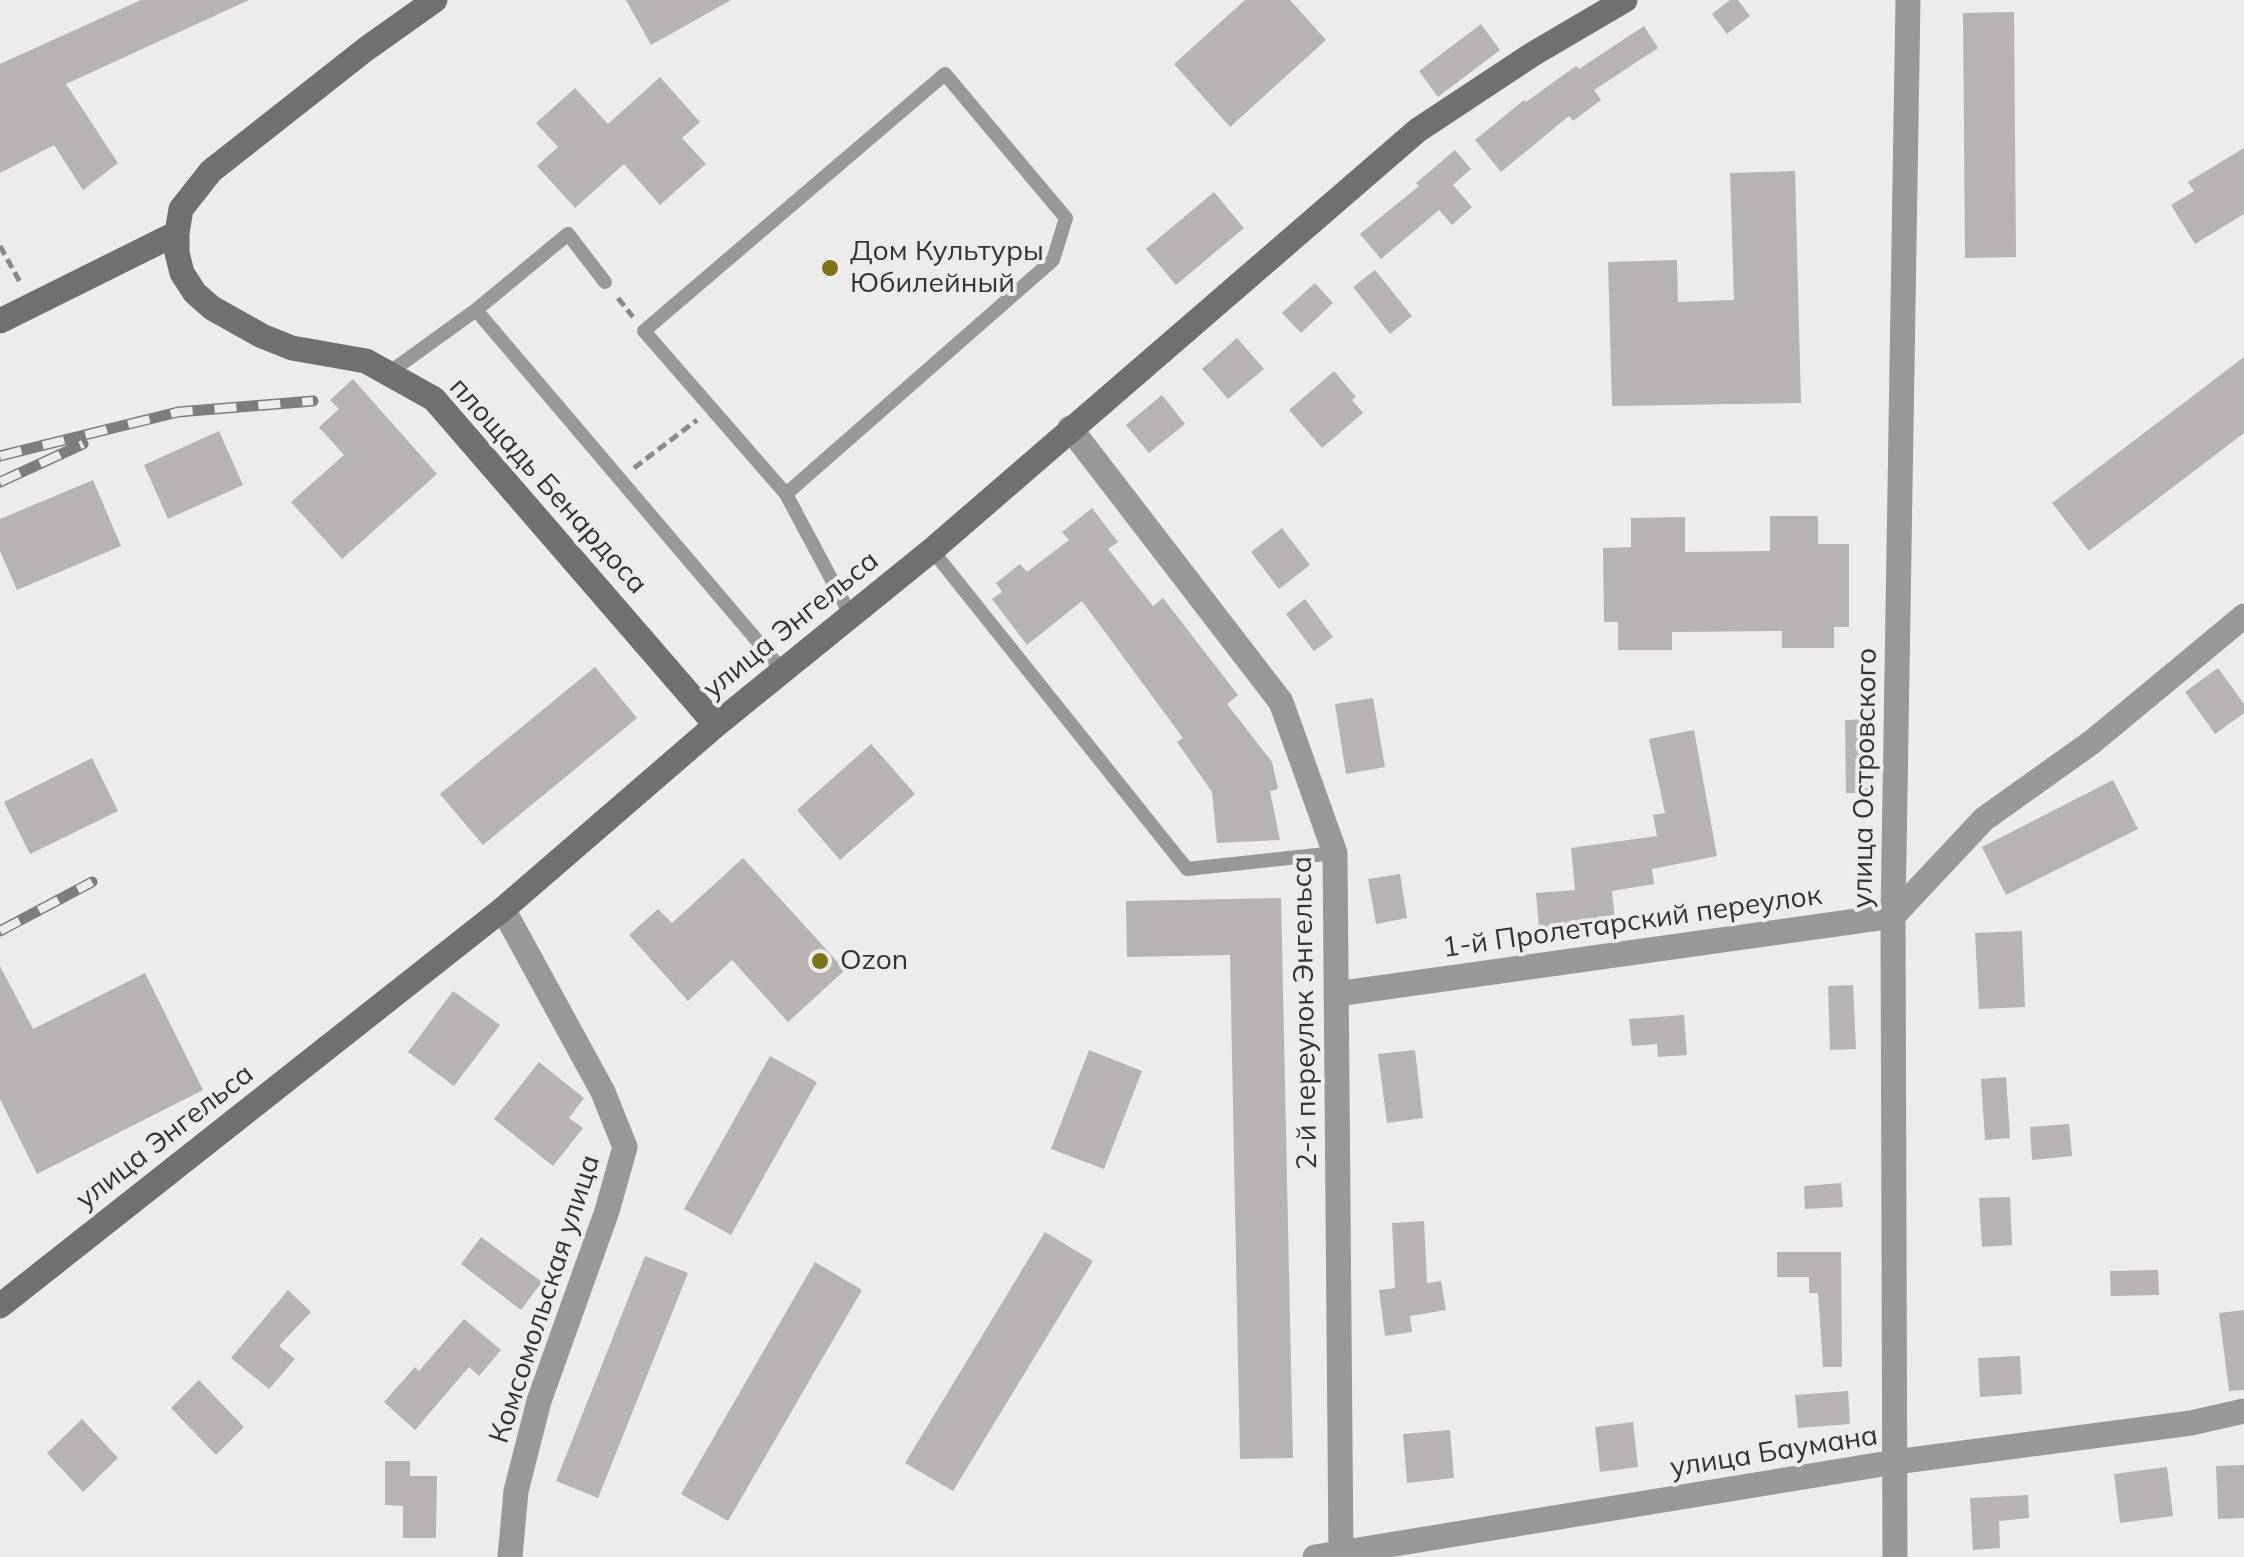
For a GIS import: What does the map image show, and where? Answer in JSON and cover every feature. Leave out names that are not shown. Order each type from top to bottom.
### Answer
[{"type":"street","points":[[0,321],[177,233],[181,209],[211,170],[435,0]]},
{"type":"street","name":"улица Энгельса","points":[[0,1306],[503,909],[716,725],[932,550],[1418,130],[1533,54],[1625,0]]},
{"type":"street","name":"улица Островского","points":[[1895,1557],[1893,916],[1908,0]]},
{"type":"street","name":"площадь Бенардоса","points":[[177,233],[182,273],[195,293],[212,308],[292,348],[366,360],[434,399],[716,725]]},
{"type":"street","name":"2-й переулок Энгельса","points":[[1070,428],[1281,702],[1335,853],[1332,1556]]},
{"type":"street","points":[[1893,916],[1984,819],[2092,742],[2244,616]]},
{"type":"street","name":"Комсомольская улица","points":[[503,909],[604,1092],[625,1146],[607,1211],[539,1400],[516,1491],[510,1557]]},
{"type":"street","name":"1-й Пролетарский переулок","points":[[1336,994],[1893,916]]},
{"type":"street","name":"улица Баумана","points":[[1332,1556],[1895,1462],[2191,1422],[2244,1411]]},
{"type":"lane","points":[[786,494],[1052,260],[1066,218],[946,74],[644,331],[786,494],[851,616]]},
{"type":"lane","points":[[390,372],[476,310],[568,234],[604,282]]},
{"type":"lane","points":[[476,310],[783,671]]},
{"type":"lane","points":[[932,550],[1187,870],[1335,853]]},
{"type":"path","points":[[0,246],[34,306]]},
{"type":"path","points":[[604,282],[644,331]]},
{"type":"path","points":[[620,480],[711,409]]},
{"type":"building","points":[[141,0],[249,0],[66,84],[118,163],[83,190],[54,145],[0,173],[0,64]]},
{"type":"building","points":[[626,0],[731,0],[651,45]]},
{"type":"building","points":[[1245,0],[1290,0],[1326,40],[1230,127],[1174,64]]},
{"type":"building","points":[[1730,0],[1738,0],[1750,16],[1727,34],[1712,14]]},
{"type":"building","points":[[2014,12],[2016,257],[1965,258],[1963,13]]},
{"type":"building","points":[[1481,24],[1500,50],[1438,97],[1419,71]]},
{"type":"building","points":[[1644,26],[1658,48],[1594,90],[1601,100],[1573,121],[1569,116],[1501,172],[1475,140],[1524,100]]},
{"type":"building","points":[[660,77],[700,122],[682,138],[706,164],[660,205],[624,164],[575,208],[537,166],[558,147],[536,123],[575,88],[608,124]]},
{"type":"building","points":[[2244,148],[2244,214],[2195,244],[2171,205],[2194,191],[2188,182]]},
{"type":"building","points":[[1455,150],[1471,169],[1453,185],[1472,207],[1452,225],[1439,210],[1381,259],[1360,234],[1419,186],[1416,183]]},
{"type":"building","points":[[1795,171],[1801,403],[1612,406],[1608,262],[1677,260],[1678,302],[1734,300],[1730,173]]},
{"type":"building","points":[[1214,192],[1244,228],[1176,285],[1146,249]]},
{"type":"building","points":[[1375,270],[1412,316],[1390,334],[1353,287]]},
{"type":"building","points":[[1315,283],[1333,303],[1301,333],[1282,313]]},
{"type":"building","points":[[1237,338],[1264,369],[1228,399],[1202,369]]},
{"type":"building","points":[[2244,357],[2244,433],[2089,551],[2052,503]]},
{"type":"building","points":[[1334,371],[1356,397],[1352,400],[1363,413],[1322,448],[1289,410]]},
{"type":"building","points":[[353,379],[437,474],[342,559],[291,502],[344,455],[319,427],[339,409],[330,400]]},
{"type":"building","points":[[1162,395],[1185,424],[1149,453],[1126,425]]},
{"type":"building","points":[[219,431],[243,485],[168,519],[144,465]]},
{"type":"building","points":[[93,480],[121,546],[17,590],[0,551],[0,519]]},
{"type":"building","points":[[1092,508],[1118,542],[1108,549],[1153,606],[1163,598],[1238,695],[1227,704],[1272,762],[1278,789],[1270,791],[1280,840],[1217,843],[1212,792],[1177,742],[1183,738],[1082,601],[1027,645],[992,599],[1002,592],[996,583],[1020,564],[1027,572],[1069,540],[1062,532]]},
{"type":"building","points":[[1770,516],[1818,516],[1818,544],[1849,544],[1849,627],[1834,627],[1834,648],[1782,648],[1782,631],[1672,632],[1672,650],[1618,650],[1618,622],[1604,622],[1603,548],[1631,547],[1631,518],[1685,517],[1685,552],[1770,551]]},
{"type":"building","points":[[1282,528],[1310,565],[1279,589],[1251,552]]},
{"type":"building","points":[[1305,599],[1333,637],[1314,651],[1286,614]]},
{"type":"building","points":[[595,667],[637,718],[483,845],[440,794]]},
{"type":"building","points":[[2218,668],[2244,704],[2244,713],[2215,734],[2185,692]]},
{"type":"building","points":[[1373,698],[1385,767],[1346,774],[1335,704]]},
{"type":"building","points":[[1868,719],[1869,793],[1846,793],[1845,720]]},
{"type":"building","points":[[1694,730],[1717,856],[1652,869],[1654,884],[1612,891],[1615,921],[1539,928],[1536,893],[1575,890],[1571,848],[1657,836],[1653,815],[1665,813],[1649,739]]},
{"type":"building","points":[[871,744],[915,794],[840,860],[797,810]]},
{"type":"building","points":[[92,758],[118,811],[30,854],[4,802]]},
{"type":"building","points":[[2113,780],[2138,829],[2006,895],[1982,847]]},
{"type":"building","points":[[743,858],[845,970],[788,1022],[732,960],[688,1001],[629,935],[658,909],[672,923]]},
{"type":"building","points":[[1400,874],[1407,918],[1376,924],[1368,879]]},
{"type":"building","points":[[1281,898],[1293,1458],[1240,1459],[1230,955],[1127,957],[1126,901]]},
{"type":"building","points":[[2022,931],[2025,1007],[1979,1009],[1975,933]]},
{"type":"building","points":[[0,966],[33,1029],[145,973],[203,1090],[37,1174],[0,1099]]},
{"type":"building","points":[[1853,985],[1856,1049],[1830,1050],[1828,986]]},
{"type":"building","points":[[453,991],[500,1025],[454,1086],[408,1052]]},
{"type":"building","points":[[1684,1015],[1687,1055],[1658,1057],[1657,1044],[1632,1046],[1629,1019]]},
{"type":"building","points":[[1089,1050],[1142,1071],[1104,1169],[1051,1149]]},
{"type":"building","points":[[1415,1050],[1423,1118],[1387,1123],[1378,1054]]},
{"type":"building","points":[[770,1056],[817,1082],[731,1235],[684,1209]]},
{"type":"building","points":[[539,1062],[584,1098],[569,1118],[583,1128],[553,1166],[494,1119]]},
{"type":"building","points":[[2006,1077],[2010,1138],[1985,1140],[1981,1079]]},
{"type":"building","points":[[2069,1124],[2072,1156],[2032,1160],[2030,1127]]},
{"type":"building","points":[[1841,1183],[1843,1207],[1805,1209],[1804,1186]]},
{"type":"building","points":[[2010,1197],[2012,1245],[1982,1247],[1979,1198]]},
{"type":"building","points":[[1424,1221],[1427,1283],[1441,1281],[1446,1310],[1410,1316],[1412,1332],[1385,1336],[1379,1290],[1395,1288],[1392,1223]]},
{"type":"building","points":[[1045,1232],[1093,1261],[953,1491],[905,1463]]},
{"type":"building","points":[[481,1237],[542,1282],[521,1310],[461,1264]]},
{"type":"building","points":[[1777,1252],[1841,1252],[1842,1367],[1823,1367],[1818,1293],[1809,1293],[1809,1277],[1777,1277]]},
{"type":"building","points":[[645,1256],[688,1273],[598,1498],[556,1481]]},
{"type":"building","points":[[815,1262],[862,1290],[728,1521],[681,1494]]},
{"type":"building","points":[[2158,1270],[2159,1295],[2111,1296],[2110,1271]]},
{"type":"building","points":[[288,1290],[311,1312],[279,1346],[295,1359],[269,1389],[231,1358]]},
{"type":"building","points":[[2244,1310],[2244,1390],[2229,1391],[2219,1313]]},
{"type":"building","points":[[464,1319],[501,1350],[479,1376],[469,1367],[415,1430],[384,1402],[415,1367],[419,1371]]},
{"type":"building","points":[[2020,1356],[2022,1394],[1980,1397],[1978,1358]]},
{"type":"building","points":[[199,1380],[244,1427],[216,1455],[171,1408]]},
{"type":"building","points":[[1848,1391],[1850,1424],[1798,1428],[1795,1395]]},
{"type":"building","points":[[82,1419],[118,1458],[83,1492],[47,1453]]},
{"type":"building","points":[[1633,1422],[1638,1467],[1600,1472],[1595,1427]]},
{"type":"building","points":[[1450,1430],[1454,1478],[1407,1483],[1403,1434]]},
{"type":"building","points":[[385,1461],[410,1461],[410,1476],[437,1476],[436,1538],[403,1538],[403,1506],[385,1505]]},
{"type":"building","points":[[2244,1465],[2244,1518],[2218,1519],[2216,1466]]},
{"type":"building","points":[[2167,1467],[2173,1516],[2120,1523],[2114,1474]]},
{"type":"building","points":[[2028,1495],[2029,1518],[1999,1521],[2000,1548],[1973,1550],[1970,1498]]},
{"type":"railway","points":[[0,456],[178,412],[313,401]]},
{"type":"railway","points":[[0,482],[83,444]]},
{"type":"railway","points":[[0,931],[92,882]]},
{"type":"place","name":"Дом Культуры Юбилейный","points":[[830,268]]},
{"type":"place","name":"Ozon","points":[[820,961]]}]
